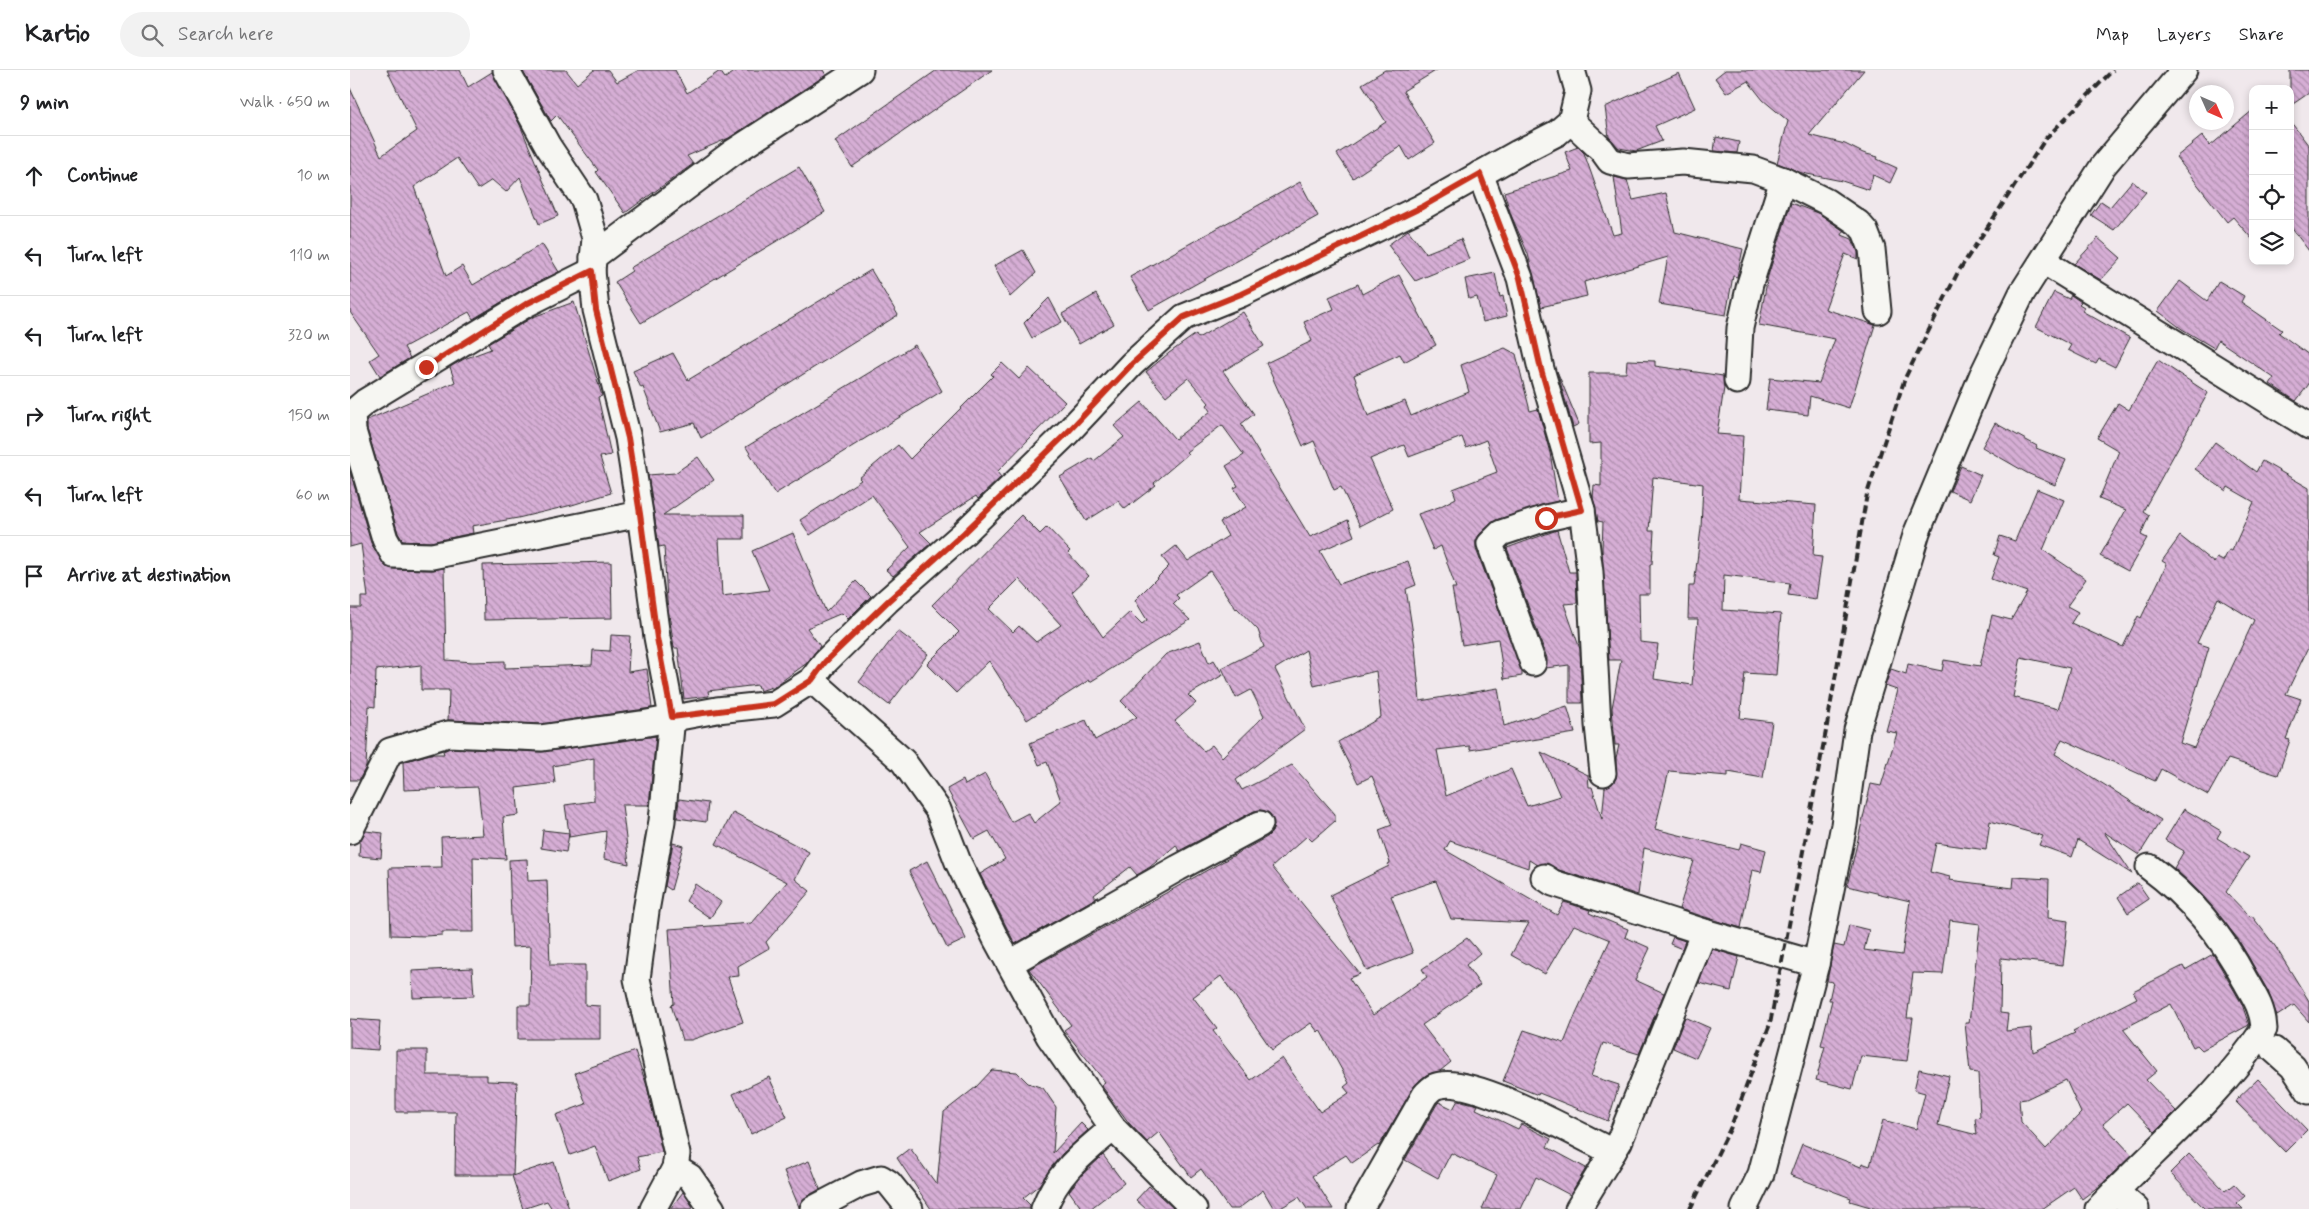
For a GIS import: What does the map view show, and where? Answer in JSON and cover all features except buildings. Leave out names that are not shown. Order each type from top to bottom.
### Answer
[{"type":"street","points":[[506,70],[548,146],[584,200],[595,238],[593,264],[596,310],[628,438],[657,638],[672,717],[662,821],[646,911],[637,980],[677,1154],[675,1168],[653,1209]]},
{"type":"street","points":[[640,514],[432,556],[394,555],[385,539],[353,431],[352,413],[365,402],[593,264],[732,153],[860,70]]},
{"type":"street","points":[[350,831],[390,750],[448,734],[540,738],[642,724],[672,717],[774,704],[812,680],[832,655],[888,601],[964,533],[1067,433],[1132,364],[1184,317],[1241,294],[1388,224],[1557,133],[1571,121],[1578,91],[1572,70]]},
{"type":"street","points":[[1744,1209],[1761,1174],[1816,964],[1844,825],[1857,730],[1917,532],[1994,351],[2022,293],[2103,166],[2184,70]]},
{"type":"street","points":[[1571,121],[1610,160],[1628,166],[1684,162],[1753,169],[1783,180],[1827,202],[1865,230],[1872,249],[1878,311]]},
{"type":"street","points":[[1480,174],[1520,278],[1541,369],[1582,510],[1590,572],[1598,725],[1603,773]]},
{"type":"street","points":[[1737,381],[1740,328],[1750,284],[1783,180]]},
{"type":"street","points":[[2044,261],[2309,426]]},
{"type":"street","points":[[1533,663],[1490,544],[1501,533],[1546,518],[1582,510]]},
{"type":"street","points":[[812,680],[903,761],[938,810],[958,862],[1050,1036],[1113,1128],[1194,1209]]},
{"type":"street","points":[[1010,963],[1260,824]]},
{"type":"street","points":[[2098,1209],[2181,1126],[2230,1073],[2264,1029],[2263,1013],[2214,928],[2173,885],[2149,868]]},
{"type":"street","points":[[1544,877],[1553,883],[1704,932],[1816,964]]},
{"type":"street","points":[[1578,1209],[1613,1152],[1704,932]]},
{"type":"street","points":[[2274,1050],[2293,1067],[2309,1090]]},
{"type":"street","points":[[1360,1209],[1425,1095],[1433,1087],[1443,1084],[1478,1090],[1554,1122],[1613,1152]]},
{"type":"street","points":[[1044,1209],[1056,1182],[1068,1166],[1113,1128]]},
{"type":"street","points":[[675,1168],[690,1177],[712,1209]]},
{"type":"street","points":[[813,1209],[861,1184],[881,1178],[889,1183],[910,1209]]},
{"type":"street","points":[[2115,1191],[2136,1209]]},
{"type":"railway","points":[[1690,1209],[1730,1129],[1770,1024],[1826,731],[1867,494],[1905,378],[1958,272],[2046,138],[2113,70]]},
{"type":"route","points":[[426,367],[526,304],[592,271],[596,310],[628,438],[657,638],[672,717],[774,704],[812,680],[825,662],[888,601],[964,533],[1067,433],[1132,364],[1184,317],[1241,294],[1422,207],[1480,174],[1520,278],[1541,369],[1582,510],[1546,518]]}]
